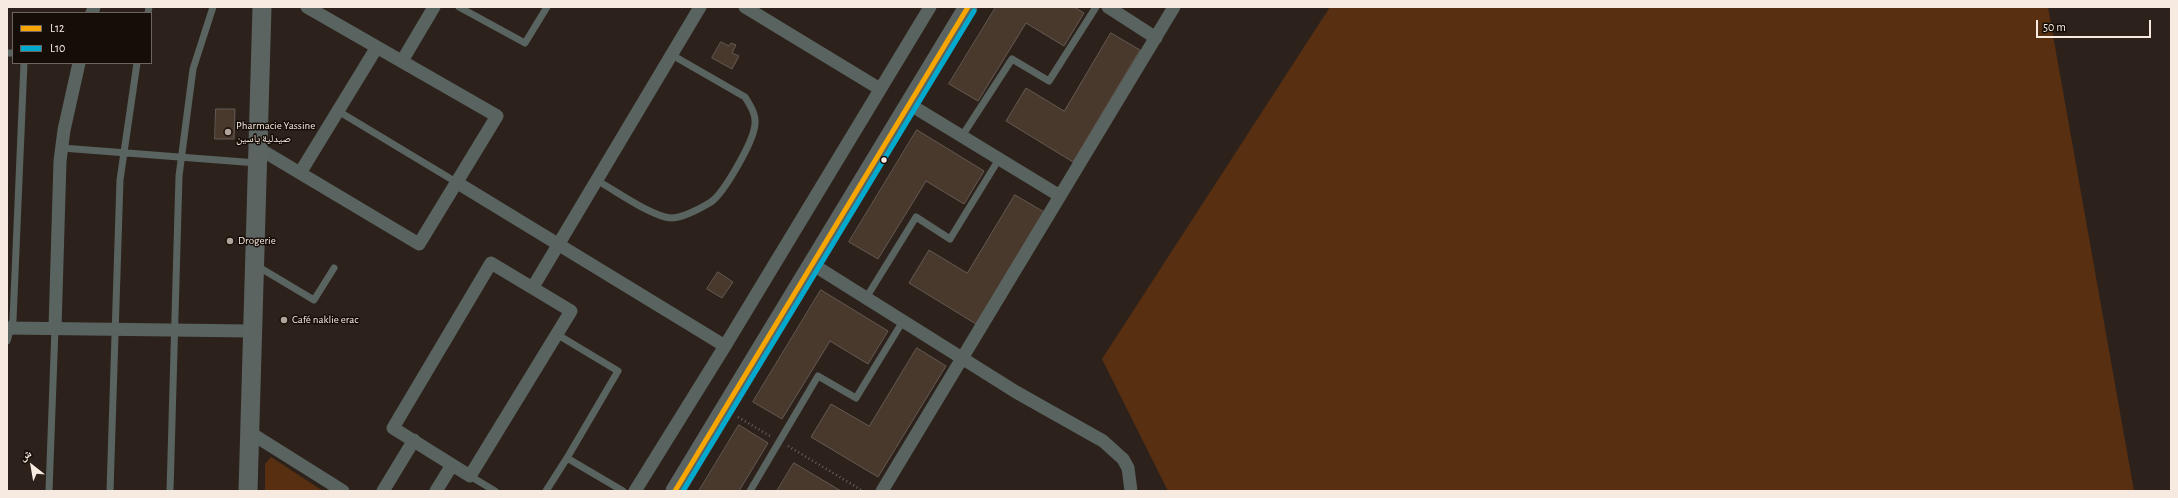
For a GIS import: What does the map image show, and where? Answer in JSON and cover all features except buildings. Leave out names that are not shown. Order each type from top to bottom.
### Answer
[{"type":"street","points":[[248,491],[251,332],[262,7]]},
{"type":"street","points":[[258,155],[300,173],[419,244],[497,116],[402,60],[307,7]]},
{"type":"street","points":[[402,60],[434,7]]},
{"type":"street","points":[[532,287],[700,7]]},
{"type":"street","points":[[745,7],[880,89]]},
{"type":"street","points":[[635,491],[725,346],[930,7]]},
{"type":"street","points":[[675,491],[968,7]]},
{"type":"street","points":[[1108,7],[1156,38]]},
{"type":"street","points":[[882,491],[1174,7]]},
{"type":"street","points":[[300,173],[377,47]]},
{"type":"street","points":[[56,328],[62,148],[79,64]]},
{"type":"street","points":[[909,104],[1060,196]]},
{"type":"street","points":[[456,182],[725,346]]},
{"type":"street","points":[[491,263],[532,287],[571,311],[558,335],[470,476],[393,428],[491,263]]},
{"type":"street","points":[[812,264],[1016,392],[1084,429],[1113,448],[1128,468],[1131,491]]},
{"type":"street","points":[[8,328],[251,332]]},
{"type":"street","points":[[249,432],[343,491]]},
{"type":"street","points":[[383,491],[414,440]]},
{"type":"street","points":[[436,491],[452,465]]},
{"type":"lane","points":[[170,491],[181,157],[193,69],[213,7]]},
{"type":"lane","points":[[459,7],[524,43],[547,7]]},
{"type":"lane","points":[[962,136],[1012,59],[1048,81],[1096,7]]},
{"type":"lane","points":[[596,180],[661,217],[674,218],[711,202],[720,193],[748,147],[752,140],[755,124],[752,108],[745,97],[672,55]]},
{"type":"lane","points":[[7,341],[8,328],[13,320],[24,64]]},
{"type":"lane","points":[[110,491],[120,180],[137,64]]},
{"type":"lane","points":[[338,111],[456,182]]},
{"type":"lane","points":[[62,148],[181,157],[258,155]]},
{"type":"lane","points":[[866,298],[916,217],[950,239],[999,159]]},
{"type":"lane","points":[[254,264],[314,300],[334,268]]},
{"type":"lane","points":[[750,491],[818,376],[856,398],[903,321]]},
{"type":"lane","points":[[49,491],[56,328]]},
{"type":"lane","points":[[546,491],[618,371],[558,335]]},
{"type":"lane","points":[[567,458],[623,491]]},
{"type":"lane","points":[[470,476],[495,491]]},
{"type":"path","points":[[724,409],[863,491]]},
{"type":"shaded area","points":[[1330,7],[2048,7],[2134,491],[1168,491],[1102,359]]},
{"type":"shaded area","points":[[271,457],[323,491],[265,491],[265,464]]},
{"type":"transit line","name":"L12","points":[[675,491],[968,7]]},
{"type":"transit line","name":"L10","points":[[683,491],[974,11]]},
{"type":"place","name":"Pharmacie Yassine صيدلية ياسين","points":[[228,132]]},
{"type":"place","name":"Drogerie","points":[[230,241]]},
{"type":"place","name":"Café naklie erac","points":[[284,320]]}]
